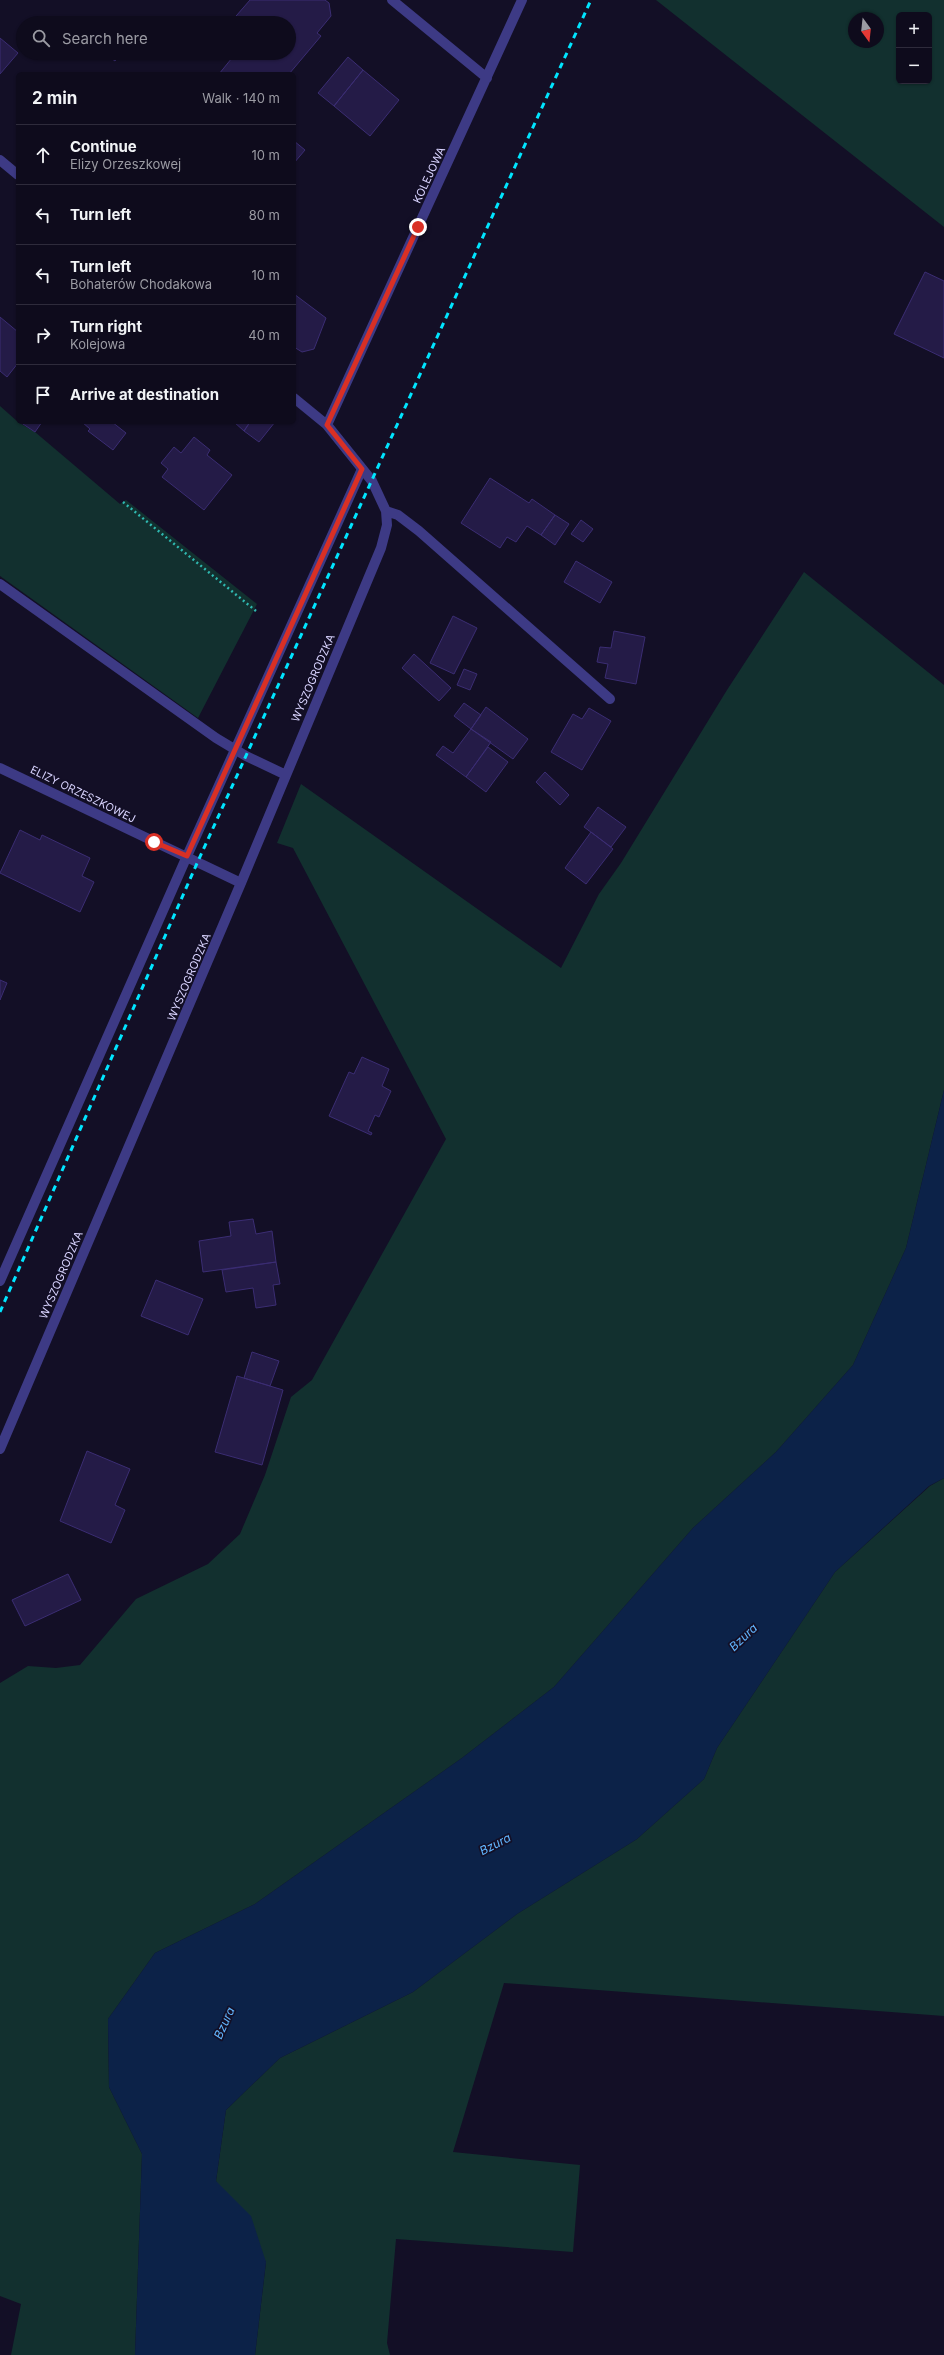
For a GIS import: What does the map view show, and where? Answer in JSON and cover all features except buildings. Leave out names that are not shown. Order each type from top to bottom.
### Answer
[{"type":"street","points":[[392,0],[487,78]]},
{"type":"street","name":"KOLEJOWA","points":[[327,425],[522,0]]},
{"type":"street","points":[[0,160],[16,172]]},
{"type":"street","points":[[296,400],[327,425],[372,482],[386,510],[398,515],[419,531],[610,699]]},
{"type":"street","points":[[0,1281],[187,856],[362,469]]},
{"type":"street","name":"WYSZOGRODZKA","points":[[1,1444],[241,883],[381,548],[387,525],[386,510]]},
{"type":"street","points":[[0,584],[131,678],[236,749],[286,775]]},
{"type":"street","name":"ELIZY ORZESZKOWEJ","points":[[0,768],[241,883]]},
{"type":"path","points":[[123,502],[256,611]]},
{"type":"green space","points":[[656,0],[944,0],[944,227]]},
{"type":"green space","points":[[0,406],[16,420],[16,424],[21,424],[35,432],[120,504],[126,500],[257,604],[198,718],[0,576]]},
{"type":"green space","points":[[804,572],[944,685],[944,1090],[906,1248],[853,1365],[776,1452],[693,1528],[554,1687],[462,1758],[255,1904],[155,1953],[108,2019],[109,2087],[142,2154],[135,2355],[11,2355],[21,2304],[0,2296],[0,1683],[28,1666],[56,1668],[80,1665],[136,1599],[208,1564],[240,1534],[265,1475],[291,1397],[312,1380],[446,1139],[293,848],[277,843],[301,784],[561,968],[599,894],[621,863],[727,690]]},
{"type":"green space","points":[[944,1478],[944,2016],[504,1983],[453,2152],[580,2165],[573,2252],[396,2239],[387,2343],[390,2355],[255,2355],[266,2262],[216,2181],[226,2110],[280,2058],[413,1992],[517,1914],[637,1839],[704,1779],[717,1748],[835,1572],[930,1486]]},
{"type":"water","name":"Bzura","points":[[944,1090],[944,1478],[929,1486],[835,1572],[717,1748],[704,1779],[637,1839],[517,1914],[413,1992],[280,2058],[226,2110],[216,2181],[251,2216],[266,2262],[255,2355],[135,2355],[142,2154],[109,2087],[108,2019],[155,1953],[255,1904],[462,1758],[554,1687],[693,1528],[776,1452],[853,1365],[906,1248]]},
{"type":"railway","points":[[0,1312],[198,861],[591,0]]},
{"type":"route","points":[[154,842],[187,856],[362,469],[327,425],[418,227]]}]
